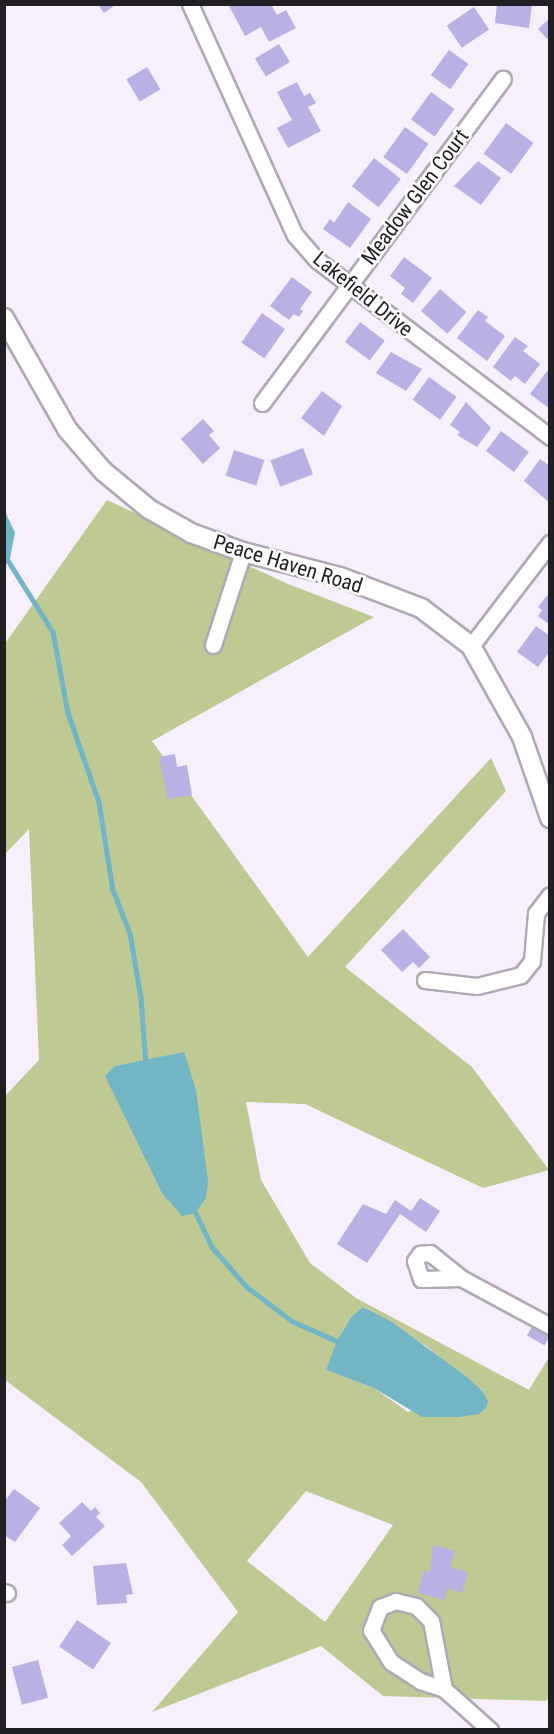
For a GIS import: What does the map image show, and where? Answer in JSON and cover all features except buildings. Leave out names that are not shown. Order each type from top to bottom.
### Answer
[{"type":"main road","name":"Peace Haven Road","points":[[4,318],[67,429],[103,471],[149,509],[191,533],[243,552],[339,577],[421,608],[471,646],[522,737],[549,818]]},
{"type":"street","name":"Lakefield Drive","points":[[190,4],[295,235],[317,260],[549,437]]},
{"type":"street","name":"Meadow Glen Court","points":[[262,403],[503,79]]},
{"type":"street","points":[[471,646],[549,543]]},
{"type":"street","points":[[213,645],[243,552]]},
{"type":"street","points":[[425,980],[477,986],[521,975],[532,961],[536,914],[549,895]]},
{"type":"street","points":[[461,1278],[549,1326]]},
{"type":"street","points":[[444,1689],[431,1621],[416,1606],[396,1601],[380,1607],[371,1630],[391,1662],[420,1681],[444,1689],[490,1730]]},
{"type":"green space","points":[[107,500],[288,584],[374,617],[152,741],[308,957],[491,758],[506,791],[345,967],[472,1067],[549,1170],[483,1188],[305,1104],[246,1102],[261,1180],[310,1263],[356,1298],[529,1390],[549,1357],[550,1698],[545,1701],[383,1696],[321,1646],[152,1712],[238,1612],[141,1482],[5,1380],[5,1096],[39,1060],[29,829],[5,854],[4,645]],"holes":[[[145,1061],[162,1193],[115,1066]],[[364,1307],[426,1346],[482,1391],[408,1412],[374,1388],[326,1370],[352,1316]],[[306,1491],[393,1525],[325,1622],[247,1561]]]},
{"type":"water","points":[[4,509],[15,533],[9,563],[5,564]]},
{"type":"water","points":[[184,1052],[196,1090],[208,1181],[206,1198],[195,1213],[182,1216],[162,1193],[105,1076],[115,1066]]},
{"type":"water","points":[[363,1307],[392,1322],[467,1377],[482,1391],[488,1401],[486,1408],[479,1414],[459,1417],[422,1417],[374,1388],[326,1370],[337,1341],[352,1316]]},
{"type":"waterway","points":[[4,554],[53,632],[68,713],[99,802],[113,890],[130,933],[141,998],[146,1064]]},
{"type":"waterway","points":[[194,1209],[212,1247],[247,1287],[292,1321],[337,1341]]}]
